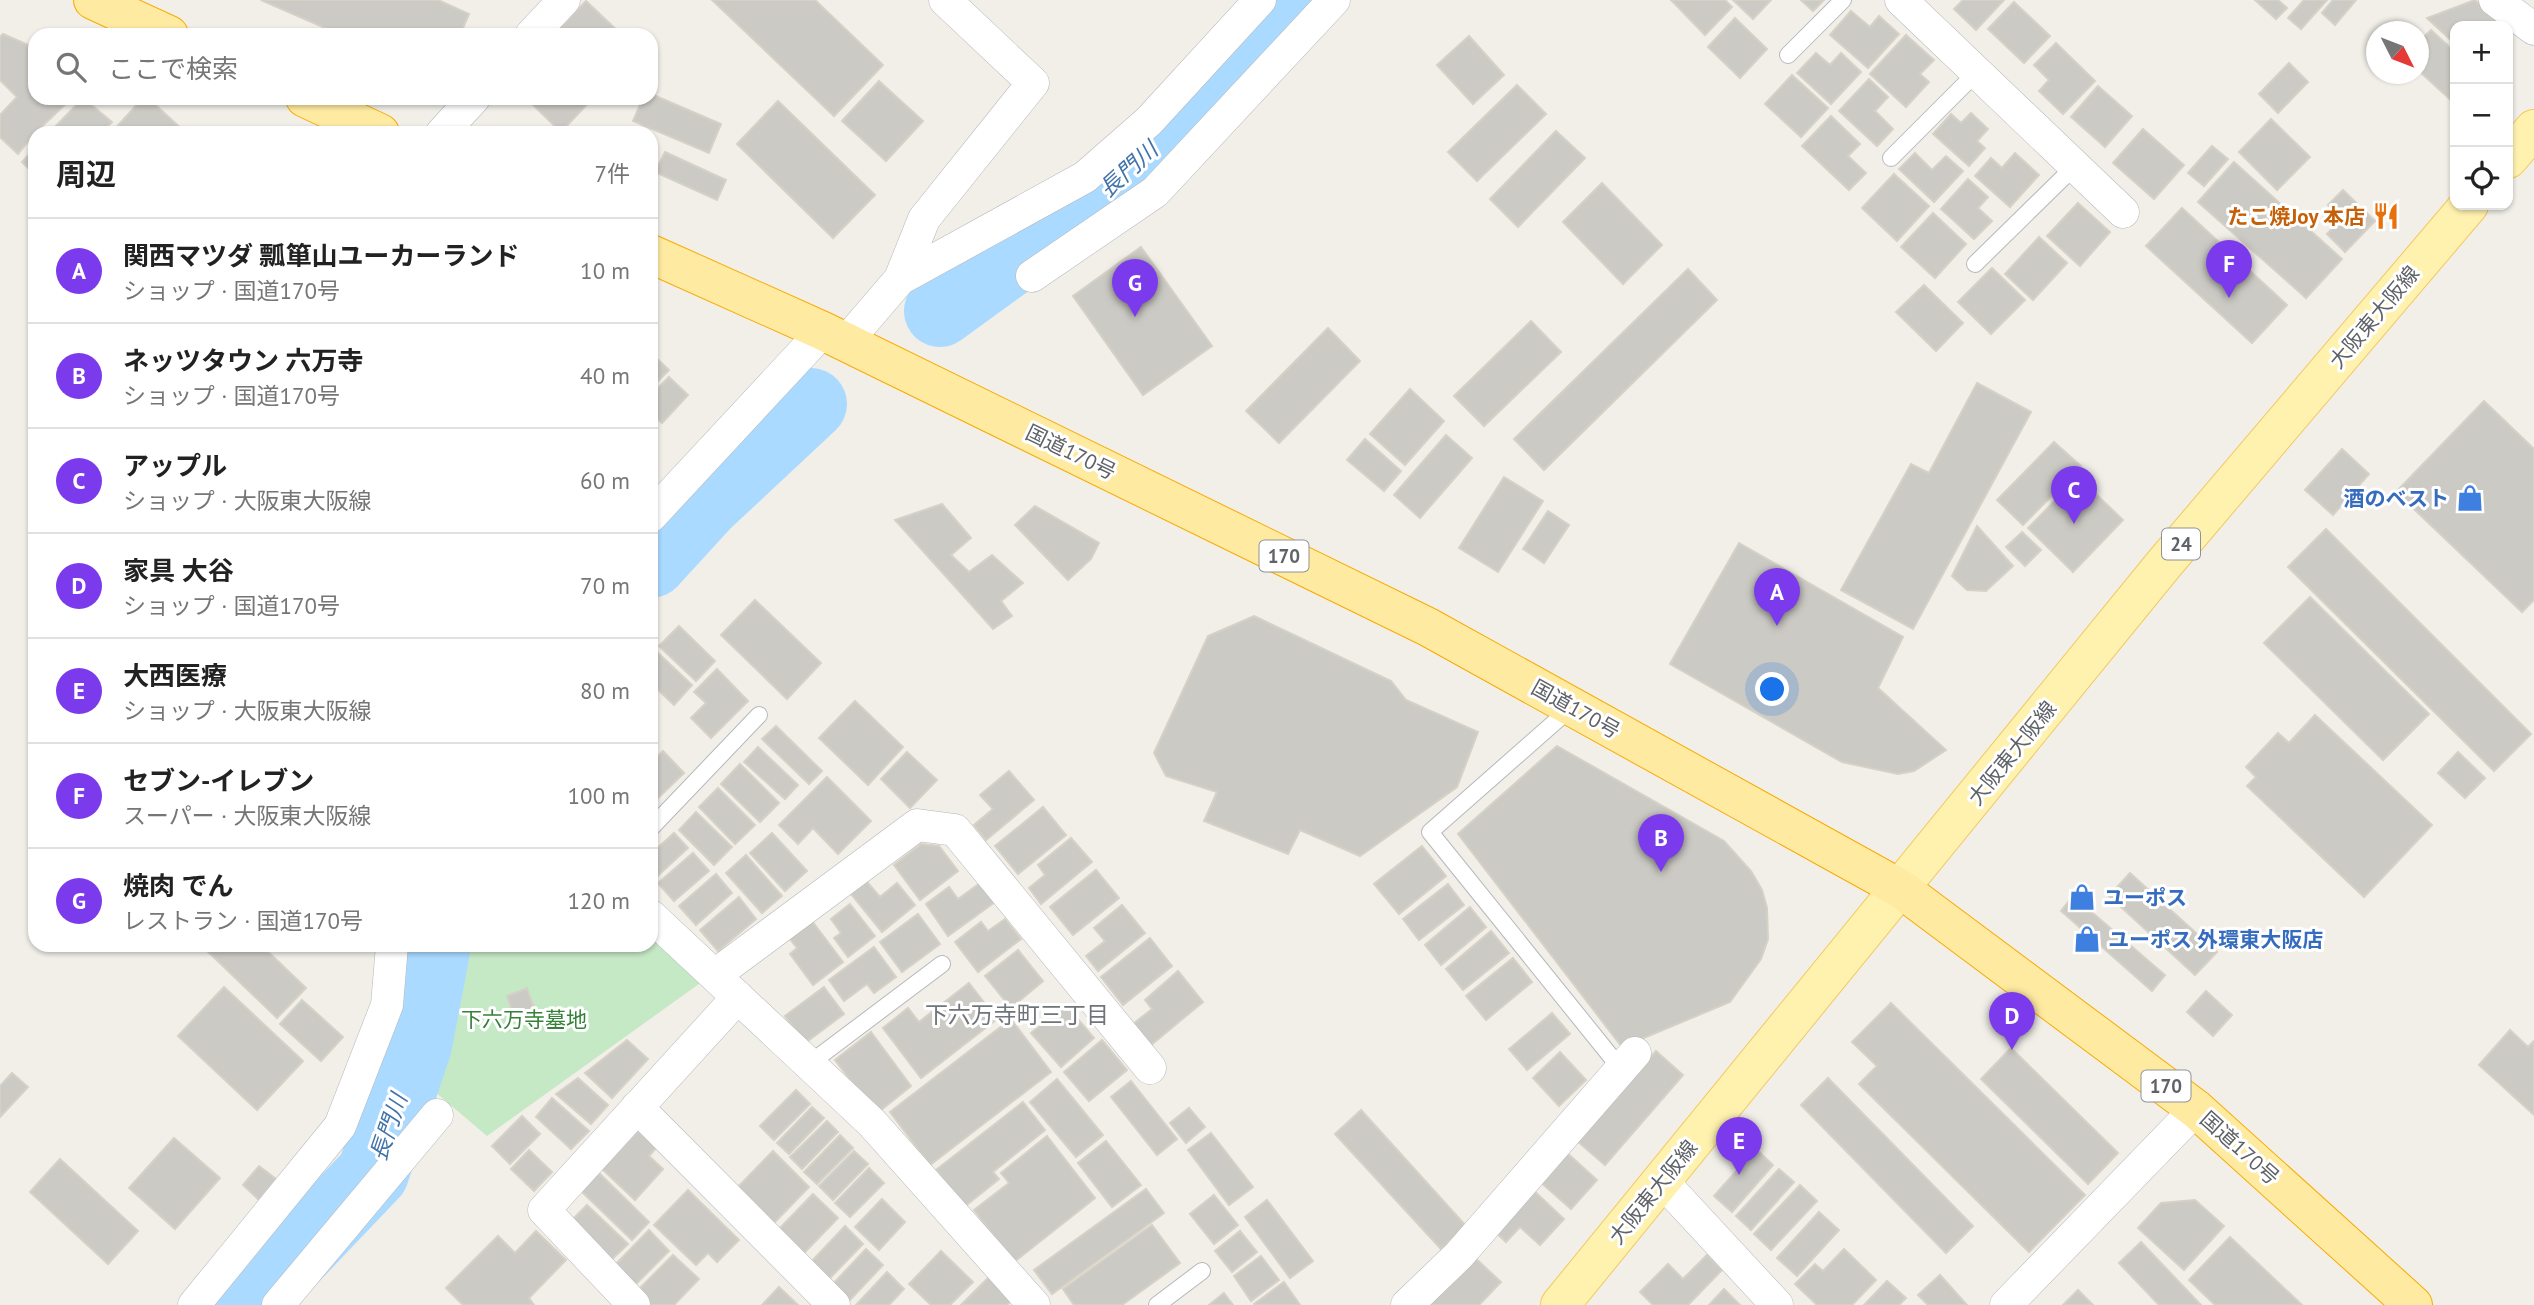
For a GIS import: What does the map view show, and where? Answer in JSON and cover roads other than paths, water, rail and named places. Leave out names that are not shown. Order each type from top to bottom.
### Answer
[{"type":"highway","points":[[93,0],[154,28]]},
{"type":"highway","points":[[320,105],[365,126]]},
{"type":"highway","name":"国道170号","points":[[658,257],[835,337],[1428,627],[1901,889],[2196,1109],[2413,1305]]},
{"type":"main road","points":[[2513,153],[2534,128]]},
{"type":"main road","name":"大阪東大阪線","points":[[1559,1305],[2164,564],[2465,210]]},
{"type":"street","points":[[538,28],[564,0]]},
{"type":"street","points":[[900,279],[924,219],[1034,83],[945,0]]},
{"type":"street","points":[[658,509],[835,337],[900,279],[1085,177],[1149,121],[1260,0]]},
{"type":"street","points":[[1032,276],[1155,192],[1334,0]]},
{"type":"street","points":[[1901,0],[2123,212]]},
{"type":"street","points":[[2495,0],[2534,29]]},
{"type":"street","points":[[448,126],[468,105]]},
{"type":"street","points":[[715,975],[917,825],[955,830],[1150,1068]]},
{"type":"street","points":[[658,922],[872,1123],[1034,1305]]},
{"type":"street","points":[[194,1305],[340,1126],[387,1006],[391,952]]},
{"type":"street","points":[[634,1305],[544,1209],[738,997]]},
{"type":"street","points":[[1407,1305],[1459,1255],[1628,1061]]},
{"type":"street","points":[[637,1107],[834,1305]]},
{"type":"street","points":[[2006,1305],[2196,1109]]},
{"type":"street","points":[[278,1305],[437,1115]]},
{"type":"street","points":[[1662,1181],[1777,1305]]},
{"type":"lane","points":[[1788,55],[1843,0]]},
{"type":"lane","points":[[1891,159],[1977,72]]},
{"type":"lane","points":[[1975,264],[2075,166]]},
{"type":"lane","points":[[1572,707],[1430,831],[1628,1061]]},
{"type":"lane","points":[[658,821],[759,715]]},
{"type":"lane","points":[[809,1064],[942,964]]},
{"type":"lane","points":[[1157,1305],[1202,1272]]},
{"type":"waterway","name":"長門川","points":[[940,311],[1127,175],[1292,0]]},
{"type":"waterway","name":"長門川","points":[[658,554],[705,503],[811,404]]},
{"type":"waterway","name":"長門川","points":[[247,1305],[373,1173],[416,1045],[434,952]]},
{"type":"place","name":"たこ焼Joy 本店","points":[[2386,216]]},
{"type":"place","name":"セブン-イレブン","points":[[2229,298]]},
{"type":"place","name":"焼肉 でん","points":[[1135,317]]},
{"type":"place","name":"酒のベスト","points":[[2470,498]]},
{"type":"place","name":"アップル","points":[[2074,524]]},
{"type":"place","name":"関西マツダ 瓢箪山ユーカーランド","points":[[1777,626]]},
{"type":"place","name":"ネッツタウン 六万寺","points":[[1661,872]]},
{"type":"place","name":"ユーポス","points":[[2082,897]]},
{"type":"place","name":"ユーポス 外環東大阪店","points":[[2087,939]]},
{"type":"place","name":"家具 大谷","points":[[2012,1050]]},
{"type":"place","name":"大西医療","points":[[1739,1175]]},
{"type":"district","name":"下六万寺町三丁目","points":[[1017,1014]]},
{"type":"park label","name":"下六万寺墓地","points":[[524,1019]]}]
